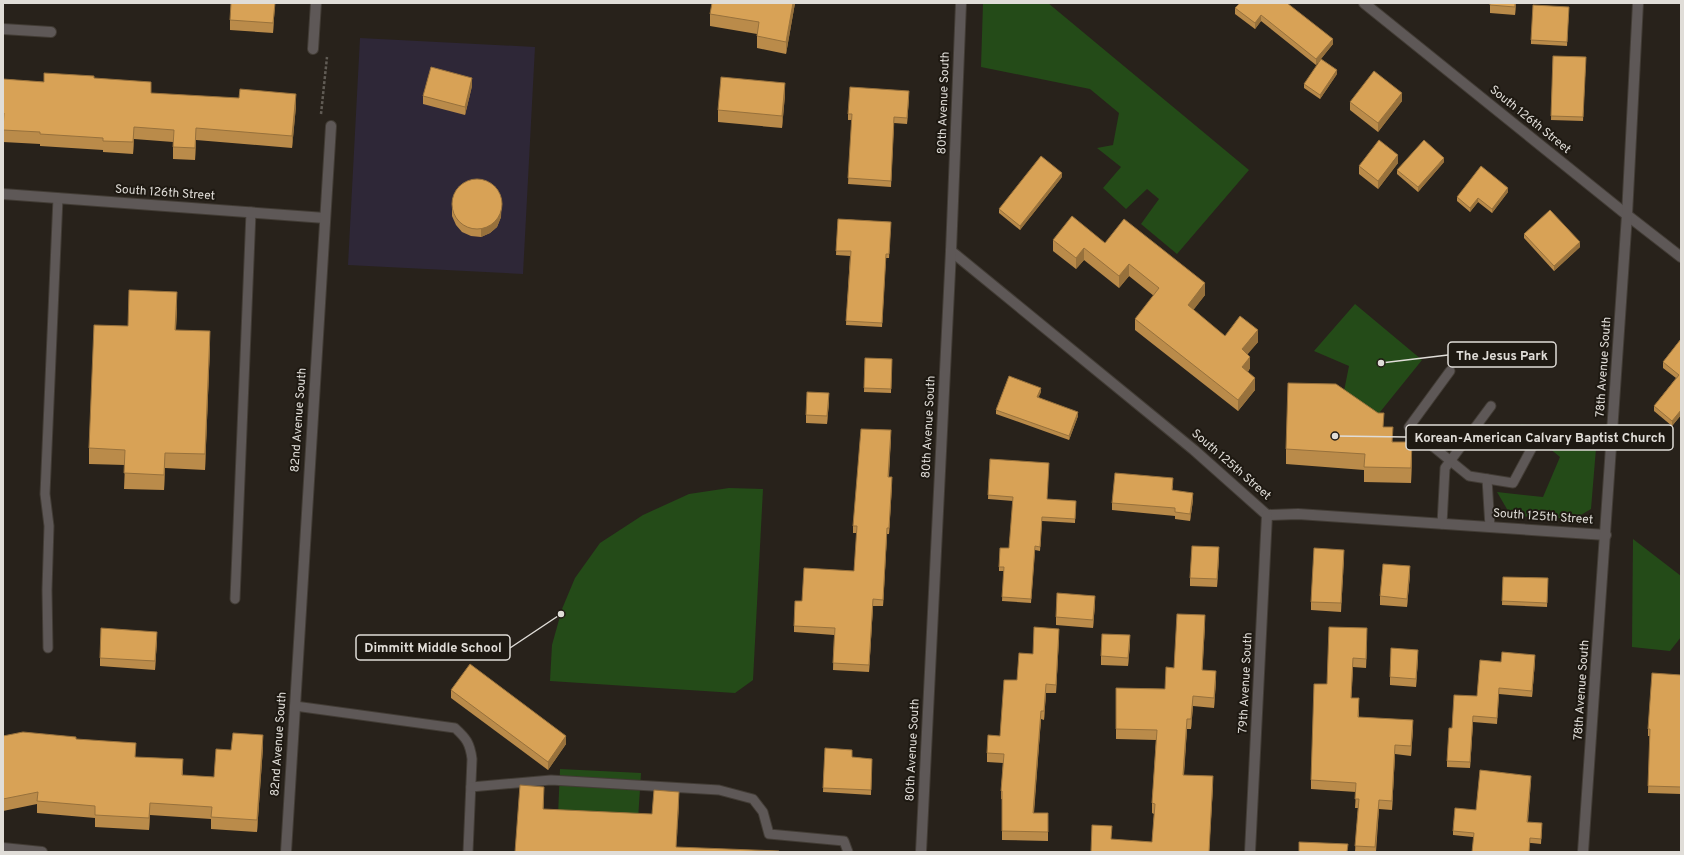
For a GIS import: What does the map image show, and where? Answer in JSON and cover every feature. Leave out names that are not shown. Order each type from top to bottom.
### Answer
[{"type":"street","points":[[313,49],[316,3]]},
{"type":"street","name":"80th Avenue South","points":[[921,852],[951,251],[961,3]]},
{"type":"street","name":"South 126th Street","points":[[1364,3],[1681,257]]},
{"type":"street","name":"78th Avenue South","points":[[1584,852],[1627,215],[1638,3]]},
{"type":"street","points":[[3,29],[51,32]]},
{"type":"street","name":"82nd Avenue South","points":[[286,852],[331,126]]},
{"type":"street","name":"South 126th Street","points":[[3,194],[325,218]]},
{"type":"street","name":"South 125th Street","points":[[951,251],[1194,450],[1268,515],[1298,514],[1606,535]]},
{"type":"street","name":"79th Avenue South","points":[[1250,852],[1268,515]]},
{"type":"street","points":[[3,848],[42,852]]},
{"type":"lane","points":[[48,648],[49,526],[45,494],[58,198]]},
{"type":"lane","points":[[235,599],[251,212]]},
{"type":"lane","points":[[1450,371],[1408,427],[1470,476],[1513,483],[1535,442]]},
{"type":"lane","points":[[1442,524],[1445,468],[1491,406]]},
{"type":"lane","points":[[1487,479],[1490,527]]},
{"type":"lane","points":[[295,706],[455,728],[465,737],[471,746],[472,759],[468,852]]},
{"type":"lane","points":[[471,787],[551,780],[719,790],[753,800],[763,812],[768,834],[844,841],[848,852]]},
{"type":"path","points":[[313,49],[327,56],[320,114],[331,126]]},
{"type":"shaded area","points":[[360,38],[535,47],[523,274],[348,265]]},
{"type":"green space","points":[[983,3],[1048,3],[1249,170],[1177,254],[1141,224],[1159,199],[1147,189],[1126,209],[1103,188],[1121,167],[1097,148],[1113,145],[1119,113],[1090,89],[981,67]]},
{"type":"green space","points":[[1355,304],[1422,360],[1376,417],[1344,391],[1349,366],[1314,351]]},
{"type":"green space","points":[[1520,424],[1597,436],[1591,509],[1574,519],[1511,516],[1497,492],[1543,497],[1560,457]]},
{"type":"green space","points":[[729,488],[763,489],[753,680],[735,693],[550,681],[552,645],[562,609],[575,578],[600,543],[643,515],[689,494]]},
{"type":"green space","points":[[1633,539],[1681,576],[1681,637],[1670,651],[1632,647]]},
{"type":"green space","points":[[560,769],[641,773],[638,820],[558,816]]},
{"type":"building","points":[[231,3],[275,3],[273,23],[230,20]]},
{"type":"building","points":[[712,3],[793,3],[786,42],[757,36],[759,22],[710,14]]},
{"type":"building","points":[[1240,3],[1287,3],[1333,39],[1316,59],[1261,15],[1255,23],[1235,8]]},
{"type":"building","points":[[1490,3],[1515,3],[1515,7],[1490,5]]},
{"type":"building","points":[[1533,5],[1569,7],[1567,42],[1531,40]]},
{"type":"building","points":[[1553,56],[1586,57],[1583,117],[1551,116]]},
{"type":"building","points":[[1321,59],[1337,70],[1320,95],[1304,84]]},
{"type":"building","points":[[431,67],[472,78],[465,107],[423,96]]},
{"type":"building","points":[[1374,71],[1402,93],[1378,123],[1350,102]]},
{"type":"building","points":[[44,73],[94,76],[94,78],[151,82],[151,93],[239,98],[240,89],[296,94],[292,136],[196,128],[195,148],[173,147],[174,130],[134,127],[133,142],[103,141],[103,138],[3,130],[3,79],[44,82]]},
{"type":"building","points":[[721,77],[785,83],[782,116],[718,110]]},
{"type":"building","points":[[850,87],[909,91],[907,118],[894,117],[891,181],[848,178],[852,114],[848,114]]},
{"type":"building","points":[[1379,140],[1398,155],[1378,181],[1359,166]]},
{"type":"building","points":[[1424,140],[1444,158],[1418,187],[1397,170]]},
{"type":"building","points":[[1041,156],[1062,173],[1020,226],[999,209]]},
{"type":"building","points":[[1481,166],[1508,188],[1492,209],[1478,198],[1470,208],[1457,197]]},
{"type":"building","points":[[477,179],[491,183],[498,190],[502,204],[498,218],[491,225],[477,229],[463,225],[456,218],[452,204],[456,190],[463,183]]},
{"type":"building","points":[[1550,210],[1580,242],[1554,266],[1524,234]]},
{"type":"building","points":[[1072,216],[1105,243],[1124,219],[1205,283],[1188,305],[1225,336],[1240,316],[1258,330],[1242,349],[1250,357],[1242,367],[1255,378],[1238,400],[1135,319],[1159,288],[1129,264],[1119,276],[1084,248],[1076,258],[1053,240]]},
{"type":"building","points":[[838,219],[891,222],[889,254],[886,254],[882,323],[846,321],[851,251],[836,251]]},
{"type":"building","points":[[129,290],[177,292],[175,330],[210,331],[205,454],[165,453],[164,475],[124,473],[125,450],[89,448],[94,325],[128,326]]},
{"type":"building","points":[[1681,339],[1681,410],[1672,421],[1654,406],[1679,375],[1663,362]]},
{"type":"building","points":[[865,358],[892,359],[891,389],[864,388]]},
{"type":"building","points":[[1009,376],[1041,388],[1037,397],[1078,412],[1069,436],[996,410]]},
{"type":"building","points":[[1288,383],[1336,384],[1378,413],[1384,413],[1383,427],[1393,427],[1392,442],[1412,442],[1411,468],[1364,467],[1365,454],[1286,449]]},
{"type":"building","points":[[807,392],[829,393],[827,416],[806,415]]},
{"type":"building","points":[[861,429],[891,430],[888,477],[892,477],[889,528],[887,528],[883,600],[873,599],[869,665],[833,663],[835,628],[794,626],[795,601],[802,601],[804,568],[854,571],[857,526],[853,526]]},
{"type":"building","points":[[990,459],[1049,463],[1047,499],[1076,501],[1075,519],[1042,517],[1040,547],[1035,546],[1031,599],[1002,597],[1004,567],[999,567],[1000,548],[1009,548],[1013,497],[988,495]]},
{"type":"building","points":[[1115,473],[1173,478],[1172,490],[1193,493],[1190,514],[1175,512],[1175,508],[1112,503]]},
{"type":"building","points":[[1192,546],[1219,547],[1217,579],[1190,578]]},
{"type":"building","points":[[1314,548],[1344,550],[1341,603],[1311,602]]},
{"type":"building","points":[[1383,564],[1410,566],[1407,599],[1380,596]]},
{"type":"building","points":[[1503,577],[1548,578],[1547,603],[1502,601]]},
{"type":"building","points":[[1057,593],[1095,596],[1093,620],[1056,617]]},
{"type":"building","points":[[1177,614],[1205,615],[1202,670],[1216,671],[1214,698],[1193,696],[1191,719],[1187,719],[1183,775],[1213,776],[1209,852],[1091,852],[1092,825],[1112,826],[1111,839],[1152,842],[1155,804],[1152,803],[1157,730],[1116,729],[1116,688],[1165,689],[1166,667],[1174,668]]},
{"type":"building","points":[[1034,627],[1059,629],[1056,685],[1046,684],[1044,711],[1041,711],[1033,813],[1048,813],[1048,832],[1002,831],[1001,791],[1004,754],[987,753],[988,735],[1000,736],[1004,680],[1017,680],[1019,653],[1033,654]]},
{"type":"building","points":[[1329,627],[1367,628],[1366,659],[1353,658],[1351,698],[1359,698],[1358,717],[1413,720],[1411,746],[1395,745],[1392,801],[1379,800],[1375,847],[1355,846],[1359,799],[1355,799],[1356,783],[1311,780],[1314,684],[1327,684]]},
{"type":"building","points":[[101,628],[157,632],[155,661],[100,658]]},
{"type":"building","points":[[1102,634],[1130,635],[1128,658],[1101,656]]},
{"type":"building","points":[[1391,648],[1418,650],[1416,679],[1390,677]]},
{"type":"building","points":[[1502,652],[1535,655],[1532,691],[1499,688],[1497,718],[1473,716],[1470,762],[1447,761],[1449,728],[1452,728],[1454,695],[1477,696],[1480,660],[1501,662]]},
{"type":"building","points":[[470,664],[566,736],[548,762],[451,690]]},
{"type":"building","points":[[1652,673],[1681,675],[1681,787],[1648,786],[1650,729],[1648,729]]},
{"type":"building","points":[[23,732],[76,737],[76,739],[136,743],[135,757],[183,759],[182,775],[214,777],[216,749],[231,750],[233,733],[263,735],[257,820],[211,817],[212,807],[150,803],[149,818],[95,815],[95,806],[37,801],[38,792],[3,799],[3,736]]},
{"type":"building","points":[[825,748],[852,750],[852,757],[872,759],[871,790],[823,788]]},
{"type":"building","points":[[1480,770],[1531,776],[1527,822],[1542,823],[1541,839],[1530,838],[1529,852],[1472,852],[1474,833],[1453,831],[1455,808],[1476,810]]},
{"type":"building","points":[[520,785],[544,787],[543,809],[652,814],[654,790],[679,792],[676,847],[779,852],[515,852]]},
{"type":"building","points":[[1299,842],[1348,844],[1347,852],[1299,852]]},
{"type":"place","name":"The Jesus Park","points":[[1381,363]]},
{"type":"place","name":"Korean-American Calvary Baptist Church","points":[[1335,436]]},
{"type":"place","name":"Dimmitt Middle School","points":[[561,614]]}]
